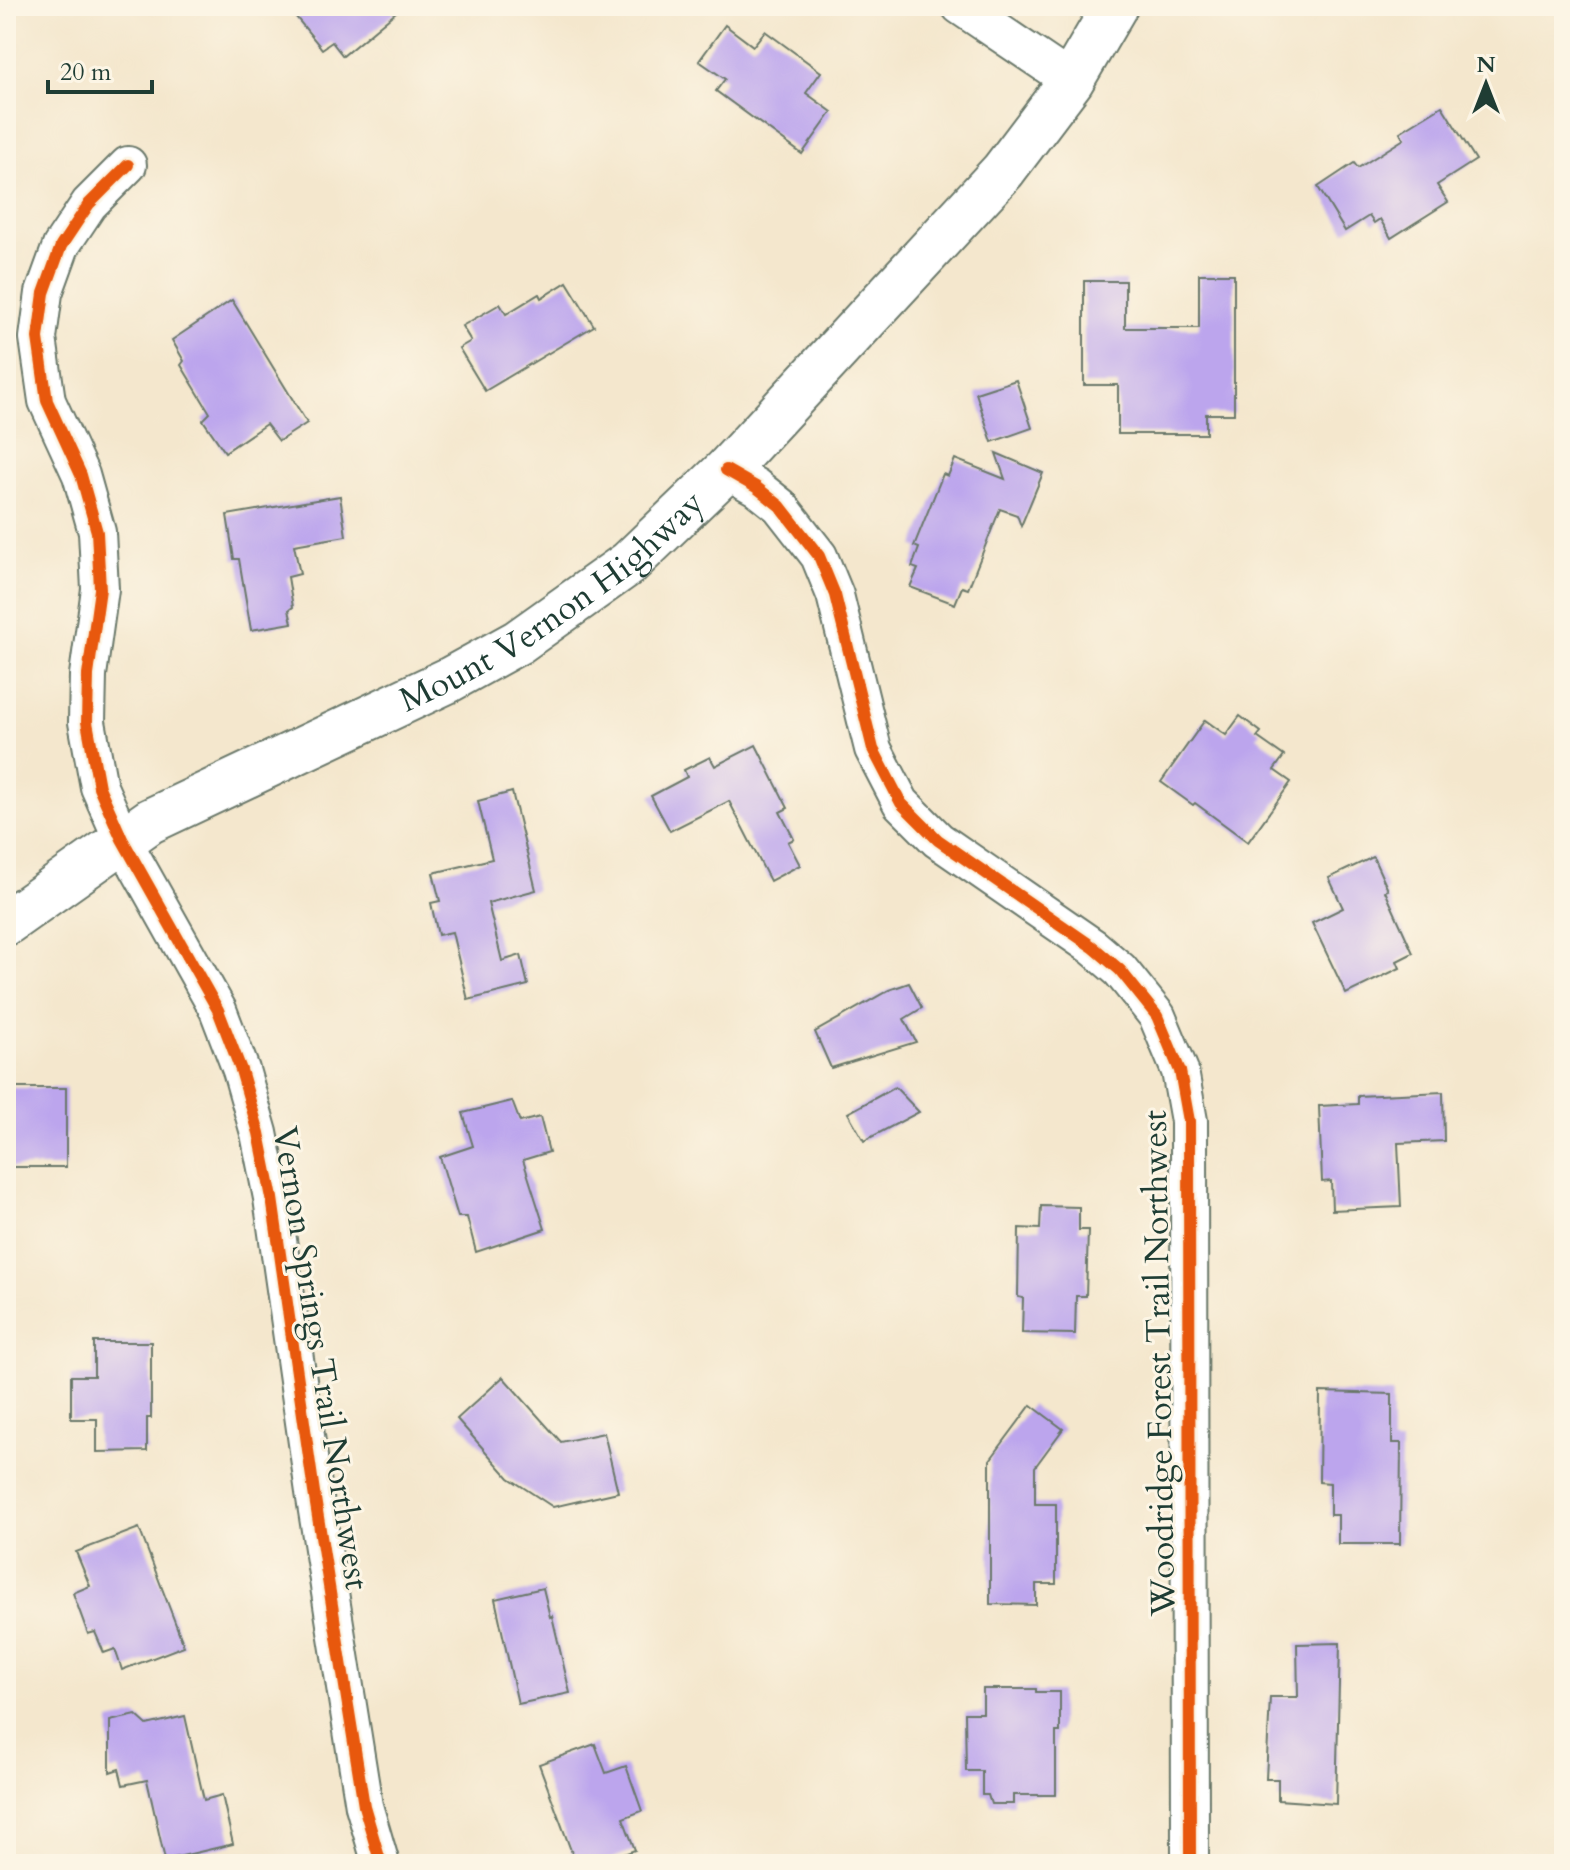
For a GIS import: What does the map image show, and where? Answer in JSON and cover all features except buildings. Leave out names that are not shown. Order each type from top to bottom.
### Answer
[{"type":"street","points":[[960,6],[1071,81]]},
{"type":"street","name":"Mount Vernon Highway","points":[[6,923],[150,821],[449,680],[518,642],[629,563],[726,470],[1003,171],[1071,81],[1115,6]]},
{"type":"street","name":"Vernon Springs Trail Northwest","points":[[128,165],[89,204],[61,246],[44,293],[38,338],[47,401],[81,475],[97,532],[100,589],[88,675],[87,722],[99,787],[122,839],[218,1010],[241,1070],[259,1133],[272,1198],[314,1492],[364,1806],[381,1864]]},
{"type":"street","name":"Woodridge Forest Trail Northwest","points":[[726,470],[756,487],[780,506],[819,556],[835,595],[873,749],[901,803],[938,840],[1093,947],[1120,970],[1157,1016],[1180,1071],[1189,1121],[1190,1864]]},
{"type":"cycle path","points":[[128,165],[89,204],[61,246],[44,293],[38,338],[47,401],[81,475],[97,532],[100,589],[88,675],[87,722],[99,787],[122,839],[218,1010],[241,1070],[259,1133],[272,1198],[314,1492],[364,1806],[381,1864]]},
{"type":"cycle path","points":[[726,470],[756,487],[780,506],[819,556],[835,595],[873,749],[901,803],[938,840],[1093,947],[1120,970],[1157,1016],[1180,1071],[1189,1121],[1190,1864]]}]
